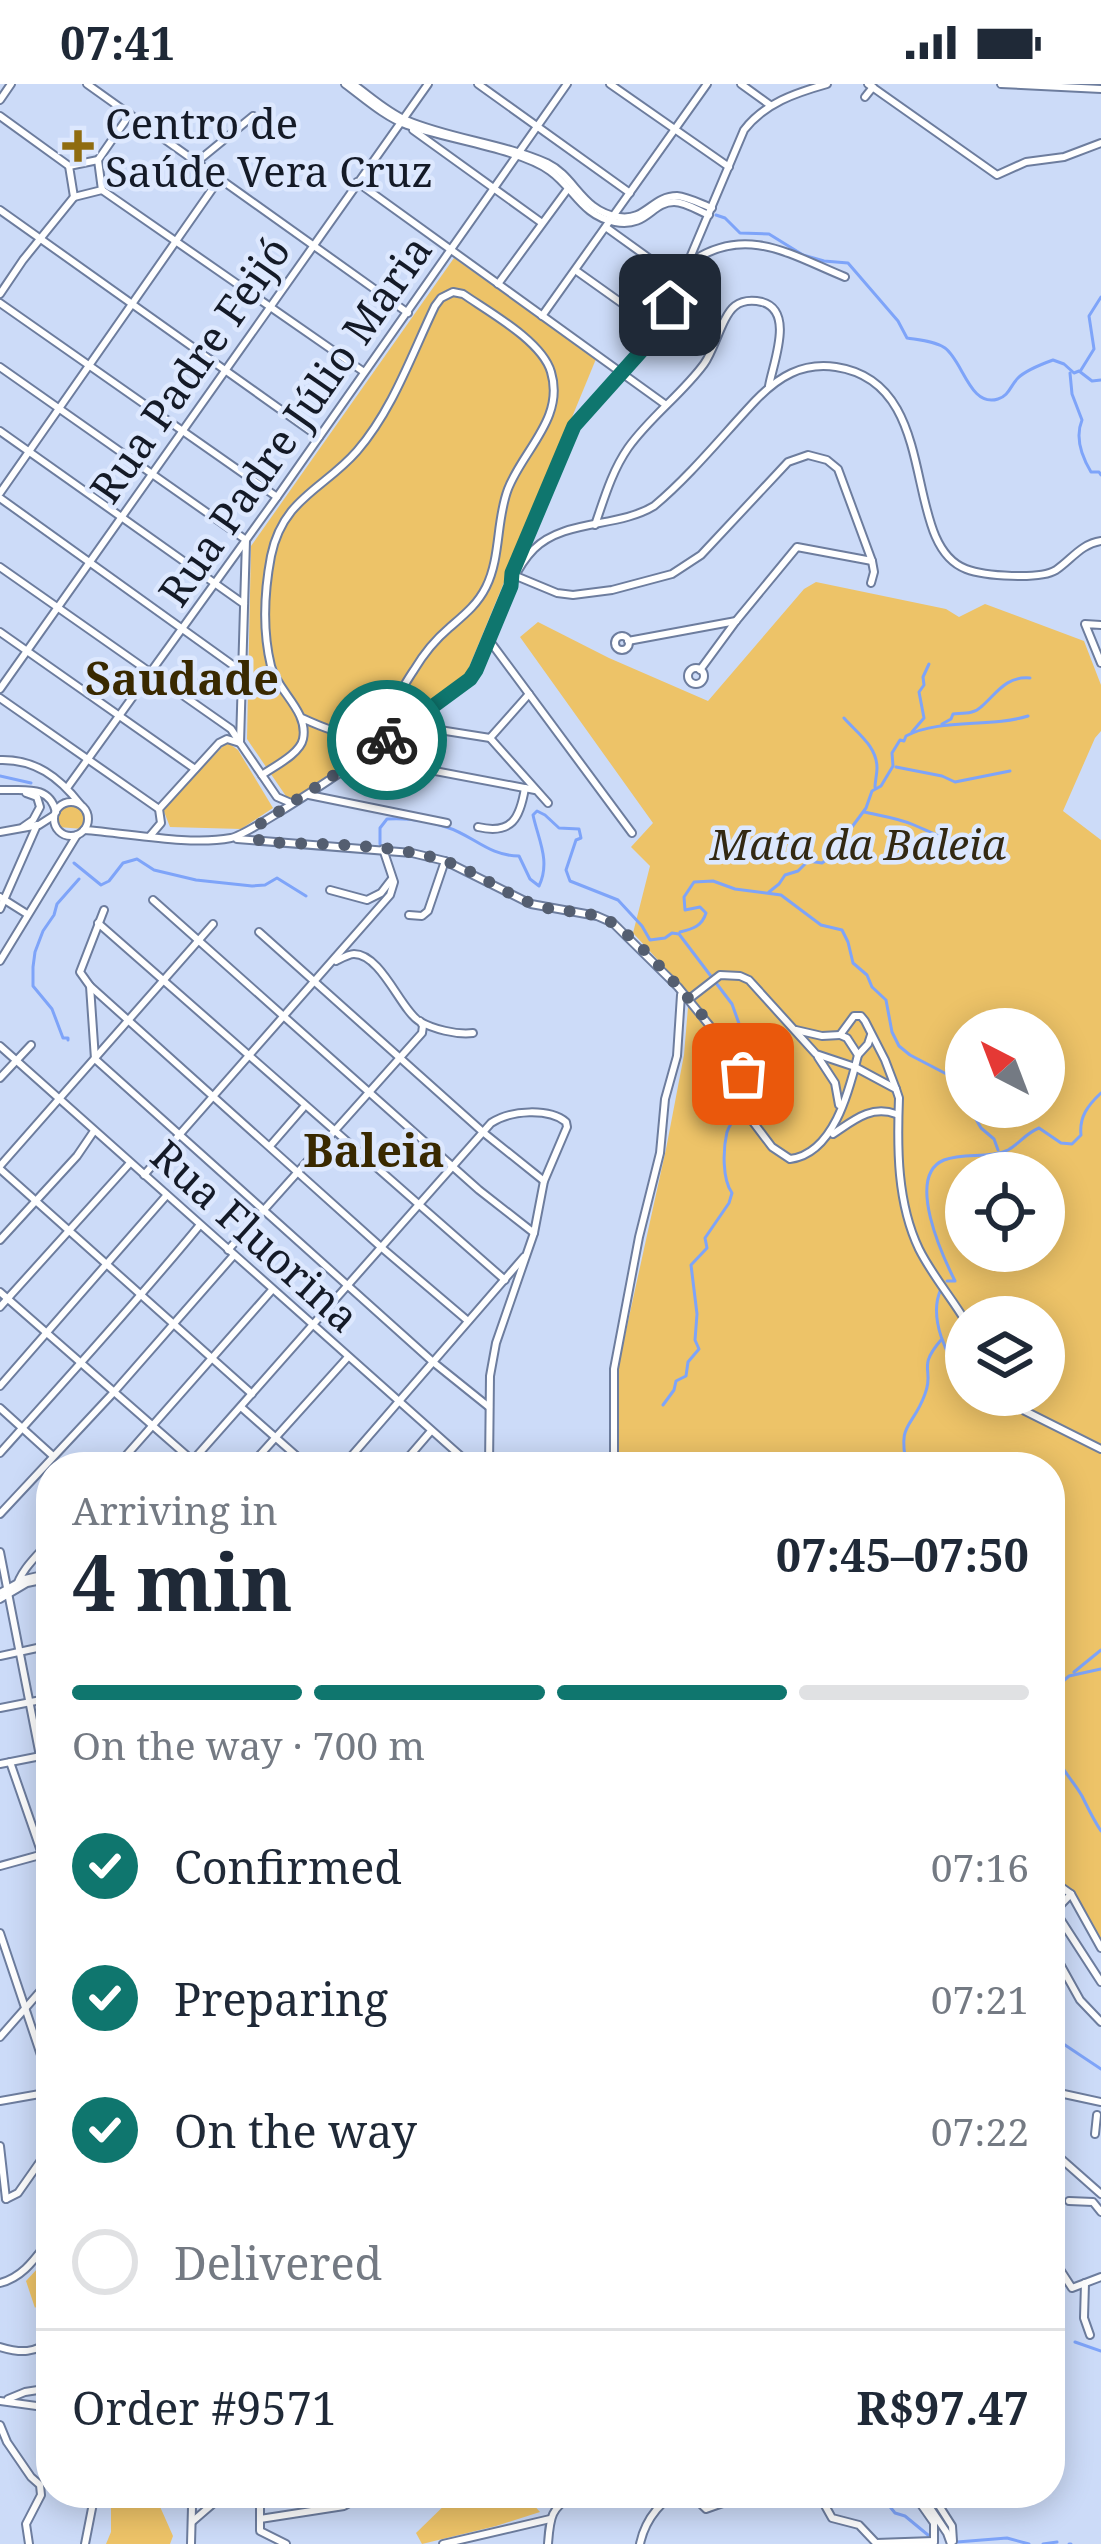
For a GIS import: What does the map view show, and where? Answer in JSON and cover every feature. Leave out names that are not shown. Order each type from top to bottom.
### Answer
[{"type":"street","points":[[0,100],[11,84]]},
{"type":"street","points":[[87,84],[408,313]]},
{"type":"street","points":[[349,84],[402,122],[552,166],[593,215],[610,222],[682,282]]},
{"type":"street","name":"Rua Padre Feijó","points":[[0,694],[119,518],[428,84]]},
{"type":"street","points":[[478,84],[630,193]]},
{"type":"street","name":"Rua Padre Júlio Maria","points":[[67,788],[567,84]]},
{"type":"street","points":[[610,84],[729,167]]},
{"type":"street","points":[[542,316],[707,84]]},
{"type":"street","points":[[742,84],[770,105]]},
{"type":"street","points":[[234,838],[293,804],[470,679],[574,426],[658,329],[691,262],[744,130],[770,105],[827,84]]},
{"type":"street","points":[[1001,84],[1099,87]]},
{"type":"street","points":[[865,97],[871,86],[998,175],[1101,143]]},
{"type":"street","points":[[130,114],[98,160],[102,190],[364,372]]},
{"type":"street","points":[[0,116],[70,166],[74,197]]},
{"type":"street","points":[[198,161],[253,116]]},
{"type":"street","points":[[402,122],[432,134],[542,223]]},
{"type":"street","points":[[70,166],[98,160]]},
{"type":"street","points":[[220,178],[0,496],[243,672]]},
{"type":"street","points":[[357,182],[666,405]]},
{"type":"street","points":[[498,284],[569,188]]},
{"type":"street","points":[[102,190],[74,197],[0,299],[278,497]]},
{"type":"street","points":[[610,222],[640,221],[672,202],[710,212]]},
{"type":"street","points":[[0,210],[319,437]]},
{"type":"street","points":[[691,262],[726,245],[749,243],[845,277]]},
{"type":"street","points":[[576,271],[658,329]]},
{"type":"street","points":[[262,775],[303,740],[302,718],[271,668],[263,603],[280,529],[307,494],[357,452],[396,394],[435,306],[453,292],[463,294],[523,337],[547,360],[553,378],[551,407],[541,437],[507,493],[485,589],[470,611],[426,654],[367,733],[357,736],[302,718]]},
{"type":"street","points":[[595,525],[618,464],[631,444],[703,365],[730,311],[742,302],[772,306],[781,321],[769,387]]},
{"type":"street","points":[[515,575],[545,541],[654,506],[769,387],[786,375],[819,366],[853,372],[879,386],[896,405],[940,546],[964,568],[1042,576],[1090,543],[1101,541]]},
{"type":"street","points":[[0,367],[246,540],[240,743]]},
{"type":"street","points":[[0,431],[244,604]]},
{"type":"street","points":[[515,575],[573,595],[673,574],[701,556],[788,463],[808,455],[838,470],[872,560],[871,583]]},
{"type":"street","points":[[840,554],[856,549],[863,535]]},
{"type":"street","points":[[700,670],[797,547],[872,560]]},
{"type":"street","points":[[0,567],[231,730],[277,797],[293,804]]},
{"type":"street","points":[[628,641],[736,621]]},
{"type":"street","points":[[1101,625],[1085,624],[1101,663]]},
{"type":"street","points":[[0,632],[195,769]]},
{"type":"street","points":[[489,640],[632,833]]},
{"type":"street","points":[[0,694],[158,809],[161,824],[174,838]]},
{"type":"street","points":[[490,738],[529,694]]},
{"type":"street","points":[[158,809],[222,741],[227,732],[224,725]]},
{"type":"street","points":[[408,725],[490,738],[548,802]]},
{"type":"street","points":[[222,741],[240,743]]},
{"type":"street","points":[[361,758],[535,790]]},
{"type":"street","points":[[0,760],[34,764],[67,788],[104,831]]},
{"type":"street","points":[[478,827],[491,830],[517,819],[525,788]]},
{"type":"street","points":[[0,790],[45,793],[53,802],[65,854]]},
{"type":"street","points":[[17,790],[39,802],[35,817],[23,827]]},
{"type":"street","points":[[307,794],[447,823]]},
{"type":"street","points":[[274,816],[277,797]]},
{"type":"street","points":[[0,909],[38,825],[64,804],[77,803],[85,810]]},
{"type":"street","points":[[0,961],[80,833],[85,810]]},
{"type":"street","points":[[150,836],[161,824]]},
{"type":"street","points":[[0,832],[38,825],[60,832],[383,849],[445,861],[531,904],[614,923],[681,991],[737,1060],[750,1118],[772,1147],[790,1159],[802,1157],[871,1111],[898,1114]]},
{"type":"street","points":[[254,828],[261,842]]},
{"type":"street","points":[[144,1175],[391,895],[393,877],[383,849]]},
{"type":"street","points":[[409,915],[422,916],[428,911],[445,861]]},
{"type":"street","points":[[330,890],[367,900],[381,893],[393,877]]},
{"type":"street","points":[[2,899],[26,914]]},
{"type":"street","points":[[153,900],[368,1093],[534,1233]]},
{"type":"street","points":[[104,910],[81,977],[468,1322]]},
{"type":"street","points":[[98,923],[505,1280]]},
{"type":"street","points":[[213,924],[0,1167],[252,1394]]},
{"type":"street","points":[[259,932],[480,1137],[544,1181]]},
{"type":"street","points":[[57,1452],[174,1323],[264,1211],[422,1033],[420,1022],[386,977],[360,955],[328,966]]},
{"type":"street","points":[[688,999],[716,979],[749,980],[836,1083],[838,1112]]},
{"type":"street","points":[[90,986],[95,1059],[489,1407]]},
{"type":"street","points":[[614,1452],[614,1369],[660,1153],[665,1099],[677,1056],[681,991]]},
{"type":"street","points":[[840,1035],[857,1015],[865,1021],[885,1060],[896,1089],[902,1191],[910,1227],[949,1296]]},
{"type":"street","points":[[420,1022],[457,1034],[473,1033]]},
{"type":"street","points":[[795,1030],[840,1035],[858,1055]]},
{"type":"street","points":[[830,1136],[858,1055],[871,1035]]},
{"type":"street","points":[[0,1078],[31,1045]]},
{"type":"street","name":"Rua Fluorina","points":[[0,1046],[456,1452]]},
{"type":"street","points":[[816,1054],[855,1067],[896,1089]]},
{"type":"street","points":[[270,1146],[304,1106]]},
{"type":"street","points":[[201,1452],[497,1118],[552,1115],[563,1118],[567,1127],[544,1181],[534,1233],[496,1343],[490,1376],[491,1452]]},
{"type":"street","points":[[0,1240],[94,1132]]},
{"type":"street","points":[[0,1307],[4,1295],[70,1231],[130,1162]]},
{"type":"street","points":[[0,1386],[166,1196]]},
{"type":"street","points":[[0,1454],[200,1225]]},
{"type":"street","points":[[355,1452],[528,1253]]},
{"type":"street","points":[[129,1452],[272,1290]]},
{"type":"street","points":[[4,1295],[178,1452]]},
{"type":"street","points":[[262,1452],[348,1357]]},
{"type":"street","points":[[241,1407],[292,1452]]},
{"type":"street","points":[[0,1408],[49,1452]]},
{"type":"street","points":[[1035,1416],[1101,1449]]},
{"type":"street","points":[[413,1452],[431,1431]]},
{"type":"street","points":[[1,1510],[36,1474]]},
{"type":"street","points":[[0,1552],[36,1734]]},
{"type":"street","points":[[8,1591],[36,1558]]},
{"type":"street","points":[[0,1656],[36,1648]]},
{"type":"street","points":[[0,1708],[36,1701]]},
{"type":"street","points":[[36,1757],[5,1763],[36,1830]]},
{"type":"street","points":[[0,1866],[36,1857]]},
{"type":"street","points":[[1065,1890],[1101,1948]]},
{"type":"street","points":[[1065,1901],[1071,1894]]},
{"type":"street","points":[[1065,1931],[1100,1981]]},
{"type":"street","points":[[0,1933],[36,2041]]},
{"type":"street","points":[[1065,1973],[1080,2000],[1101,2021]]},
{"type":"street","points":[[1065,1978],[1072,1986]]},
{"type":"street","points":[[0,2037],[36,1997]]},
{"type":"street","points":[[0,2101],[36,2092]]},
{"type":"street","points":[[1065,2094],[1101,2102]]},
{"type":"street","points":[[1095,2134],[1097,2115]]},
{"type":"street","points":[[0,2146],[3,2199],[18,2193],[36,2167]]},
{"type":"street","points":[[1065,2162],[1101,2194]]},
{"type":"street","points":[[1070,2201],[1093,2202],[1101,2212]]},
{"type":"street","points":[[0,2283],[17,2277],[36,2257]]},
{"type":"street","points":[[1065,2278],[1075,2288],[1101,2277]]},
{"type":"street","points":[[1085,2283],[1084,2318],[1090,2335]]},
{"type":"street","points":[[0,2348],[36,2349]]},
{"type":"street","points":[[2,2401],[36,2390]]},
{"type":"street","points":[[2,2401],[36,2406]]},
{"type":"street","points":[[0,2425],[36,2480]]},
{"type":"street","points":[[28,2544],[26,2524],[36,2504]]},
{"type":"street","points":[[86,2544],[92,2508]]},
{"type":"street","points":[[191,2544],[193,2508]]},
{"type":"street","points":[[192,2521],[207,2508]]},
{"type":"street","points":[[260,2508],[260,2531],[286,2544]]},
{"type":"street","points":[[260,2519],[331,2508]]},
{"type":"street","points":[[548,2544],[556,2508]]},
{"type":"street","points":[[640,2544],[642,2531],[660,2508]]},
{"type":"street","points":[[826,2508],[832,2518],[854,2523],[876,2542],[935,2541],[939,2520]]},
{"type":"street","points":[[929,2508],[952,2526],[951,2544]]},
{"type":"street","points":[[935,2508],[951,2544]]},
{"type":"street","points":[[443,2544],[550,2519]]},
{"type":"green space","points":[[454,258],[596,359],[467,672],[433,703],[290,802],[247,739],[251,546]]},
{"type":"green space","name":"Mata da Baleia","points":[[816,582],[946,609],[959,617],[985,604],[1084,641],[1101,685],[1101,731],[1063,811],[1101,840],[1101,1942],[1065,1886],[1065,1452],[619,1452],[618,1367],[666,1149],[688,1007],[694,999],[633,933],[650,866],[631,847],[653,823],[520,637],[538,622],[708,701],[804,589]]},
{"type":"green space","points":[[227,742],[238,750],[273,808],[241,829],[170,827],[163,809]]},
{"type":"green space","points":[[65,805],[83,811],[83,829],[58,827],[56,817]]},
{"type":"green space","points":[[36,2270],[35,2308],[26,2281]]},
{"type":"green space","points":[[111,2508],[161,2508],[173,2536],[170,2544],[106,2544]]},
{"type":"green space","points":[[442,2508],[536,2508],[540,2512],[422,2544],[416,2533]]},
{"type":"waterway","points":[[716,215],[740,233],[769,234],[803,255],[848,263],[907,338],[945,348],[980,397],[1002,398],[1021,375],[1053,360],[1092,381],[1101,380]]},
{"type":"waterway","points":[[1081,370],[1094,349],[1089,316],[1101,297]]},
{"type":"waterway","points":[[1070,373],[1082,420],[1082,453],[1091,472],[1101,475]]},
{"type":"waterway","points":[[912,732],[924,718],[919,692],[929,664]]},
{"type":"waterway","points":[[942,724],[953,714],[978,709],[1008,683],[1030,678]]},
{"type":"waterway","points":[[769,892],[808,861],[822,863],[829,858],[866,808],[872,791],[881,786],[900,740],[934,727],[1028,716]]},
{"type":"waterway","points":[[844,718],[874,753],[875,787]]},
{"type":"waterway","points":[[896,767],[955,782],[1010,771]]},
{"type":"waterway","points":[[0,776],[31,783]]},
{"type":"waterway","points":[[380,844],[380,828],[387,819],[439,825],[498,853],[519,856],[530,879],[539,886],[544,859],[533,815],[537,811],[559,828],[579,829],[581,838],[576,840],[566,870],[570,881],[618,900],[650,940],[679,934],[732,1004],[756,1071],[750,1098]]},
{"type":"waterway","points":[[864,812],[964,842]]},
{"type":"waterway","points":[[74,863],[101,885],[123,863],[137,859],[154,870],[196,880],[252,886],[277,878],[306,896]]},
{"type":"waterway","points":[[68,1040],[33,986],[33,967],[57,904],[79,879]]},
{"type":"waterway","points":[[680,932],[696,926],[706,913],[700,907],[685,910],[684,897],[694,882],[713,881],[781,895],[821,925],[842,930],[853,963],[886,1000],[899,1046],[945,1073]]},
{"type":"waterway","points":[[947,1281],[955,1281],[927,1199],[933,1169],[944,1160],[1008,1150],[1039,1128],[1061,1143],[1072,1144],[1081,1135],[1085,1112],[1101,1093]]},
{"type":"waterway","points":[[663,1405],[676,1381],[686,1376],[688,1362],[699,1349],[691,1265],[707,1248],[705,1238],[729,1203],[726,1139],[744,1105]]},
{"type":"waterway","points":[[981,1128],[998,1150]]},
{"type":"waterway","points":[[941,1289],[937,1312],[945,1345]]},
{"type":"waterway","points":[[904,1452],[907,1427],[928,1386],[929,1357],[941,1340]]},
{"type":"waterway","points":[[1074,1672],[1101,1650]]},
{"type":"waterway","points":[[1065,1680],[1101,1669]]},
{"type":"waterway","points":[[1065,1770],[1101,1831]]},
{"type":"waterway","points":[[1065,2045],[1101,2069]]},
{"type":"waterway","points":[[1075,2342],[1101,2351]]},
{"type":"waterway","points":[[891,2508],[928,2535]]},
{"type":"waterway","points":[[957,2542],[1007,2538],[1029,2544]]},
{"type":"waterway","points":[[1043,2544],[1057,2542]]},
{"type":"way so far","points":[[387,740],[254,828],[256,837],[261,842],[412,853],[445,861],[531,904],[614,923],[688,999],[743,1074]]},
{"type":"place","name":"Centro de Saúde Vera Cruz","points":[[78,146]]},
{"type":"district","name":"Saudade","points":[[182,677]]},
{"type":"district","name":"Baleia","points":[[374,1149]]},
{"type":"route","points":[[387,740],[462,686],[476,670],[574,426],[651,340],[670,305]]}]
